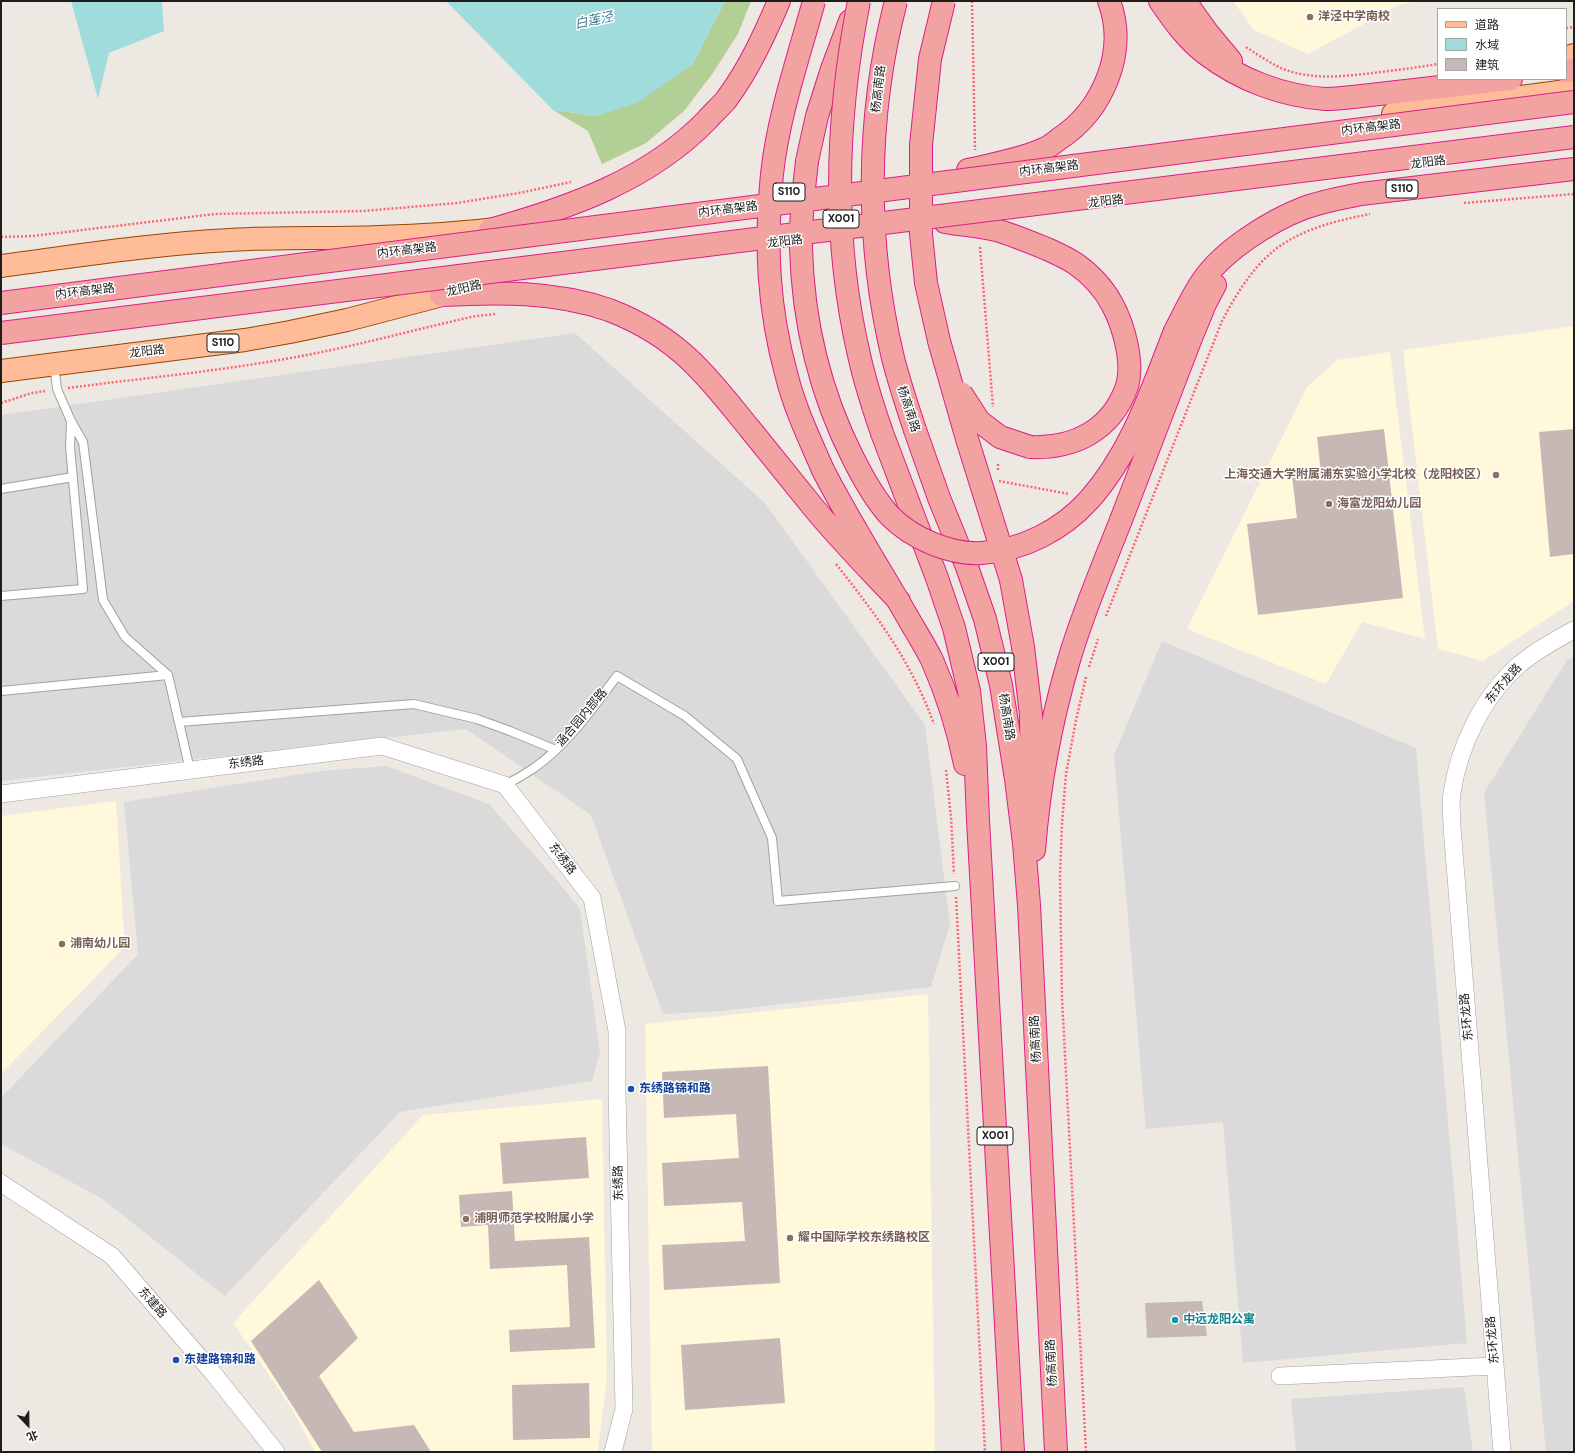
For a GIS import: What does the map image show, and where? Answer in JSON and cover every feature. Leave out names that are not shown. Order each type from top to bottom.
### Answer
[{"type":"highway","points":[[490,230],[538,217],[620,183],[658,162],[691,136],[725,101],[746,71],[766,34],[779,1]]},
{"type":"highway","points":[[814,1],[783,114],[772,173],[768,260],[774,323],[787,379],[803,425],[823,470],[932,660],[947,698],[960,739],[978,820]]},
{"type":"highway","points":[[858,1],[832,69],[817,116],[807,161],[803,198],[801,247],[808,317],[816,356],[828,398],[845,441],[865,482],[890,516],[916,536],[942,547],[970,554],[1000,552],[1034,541],[1062,525],[1089,500],[1110,472],[1128,444],[1142,413],[1183,334]]},
{"type":"highway","name":"X001","points":[[858,1],[850,46],[845,93],[841,159],[840,205],[843,256],[850,313],[861,363],[882,433],[937,578],[954,628],[969,691],[974,738],[1013,1452]]},
{"type":"highway","name":"杨高南路","points":[[896,1],[882,63],[872,155],[873,208],[877,268],[886,326],[893,358],[915,430],[985,619],[1001,685],[1017,787],[1024,843],[1029,905],[1056,1452]]},
{"type":"highway","points":[[944,1],[930,59],[921,145],[921,234],[926,283],[939,341],[967,439],[1011,580],[1023,647],[1031,715],[1032,772],[1029,905]]},
{"type":"highway","points":[[930,59],[949,1]]},
{"type":"highway","points":[[971,163],[1009,161],[1045,149],[1068,133],[1097,103],[1106,81],[1114,54],[1115,32],[1113,11],[1109,1]]},
{"type":"highway","points":[[1160,1],[1188,38],[1206,54],[1226,67],[1251,80],[1279,90],[1304,96],[1327,99],[1353,97],[1502,80]]},
{"type":"highway","points":[[1185,1],[1226,58],[1251,80]]},
{"type":"highway","name":"内环高架路","points":[[1,303],[1574,102]]},
{"type":"highway","points":[[1,333],[1574,137]]},
{"type":"highway","points":[[1544,172],[1574,169]]},
{"type":"highway","name":"S110","points":[[1183,334],[1190,302],[1204,279],[1218,263],[1245,241],[1292,213],[1330,200],[1360,194],[1544,172]]},
{"type":"highway","points":[[939,341],[962,394],[979,421],[1000,437],[1030,447],[1046,448],[1063,445],[1082,438],[1102,425],[1116,408],[1127,386],[1129,371],[1128,349],[1123,330],[1112,304],[1102,289],[1076,264],[1025,240],[996,230],[945,222]]},
{"type":"highway","points":[[441,295],[480,293],[536,294],[575,300],[609,310],[639,324],[666,341],[690,360],[720,392],[823,518],[899,601]]},
{"type":"highway","points":[[1029,905],[1036,829],[1045,765],[1057,703],[1069,659],[1084,615],[1121,520],[1183,334]]},
{"type":"main road","name":"S110","points":[[1,266],[179,244],[230,240],[378,237],[490,230],[971,163],[1574,90]]},
{"type":"main road","name":"龙阳路","points":[[1,371],[245,340],[290,332],[347,320],[441,295],[516,278],[579,268],[1574,145]]},
{"type":"main road","name":"S110","points":[[1544,172],[1574,173]]},
{"type":"street","name":"东环龙路","points":[[1502,1452],[1452,835],[1452,794],[1460,759],[1474,723],[1493,692],[1519,665],[1550,642],[1574,630]]},
{"type":"street","name":"东绣路","points":[[1,794],[382,746],[505,785],[592,898],[617,1031],[617,1100],[624,1409],[613,1452]]},
{"type":"street","name":"东建路","points":[[1,1183],[112,1256],[213,1373],[276,1452]]},
{"type":"street","points":[[1280,1376],[1495,1366]]},
{"type":"lane","points":[[54,364],[57,389],[82,442],[103,600],[125,637],[168,674],[190,770]]},
{"type":"lane","points":[[1,596],[83,589],[70,447],[71,421]]},
{"type":"lane","points":[[1,489],[73,477]]},
{"type":"lane","points":[[1,691],[168,674]]},
{"type":"lane","name":"涵合园内部路","points":[[505,785],[534,768],[556,750],[584,720],[617,676],[686,716],[737,759],[772,838],[778,901],[955,886]]},
{"type":"lane","points":[[179,722],[414,704],[477,719],[556,750]]},
{"type":"path","points":[[971,163],[972,1]]},
{"type":"path","points":[[1245,46],[1264,59],[1284,69],[1305,75],[1326,77],[1437,64]]},
{"type":"path","points":[[1,237],[33,236],[215,214],[363,211],[456,203],[548,188],[578,180]]},
{"type":"path","points":[[1460,203],[1574,194]]},
{"type":"path","points":[[1105,619],[1222,321],[1237,293],[1258,266],[1282,244],[1311,229],[1340,220],[1374,213]]},
{"type":"path","points":[[980,246],[993,409]]},
{"type":"path","points":[[1,403],[32,393],[57,389],[296,358],[476,316],[499,314]]},
{"type":"path","points":[[835,563],[872,610],[898,647],[914,676],[935,727]]},
{"type":"path","points":[[1086,1452],[1062,998],[1060,876],[1066,774],[1087,672],[1100,633]]},
{"type":"path","points":[[946,769],[951,817],[955,886],[985,1452]]},
{"type":"shaded area","name":"洋泾中学南校","points":[[1233,1],[1421,1],[1399,5],[1308,54],[1254,30]]},
{"type":"shaded area","name":"上海交通大学附属浦东实验小学北校（龙阳校区）","points":[[1574,326],[1574,601],[1483,661],[1438,649],[1403,350]]},
{"type":"shaded area","points":[[575,333],[765,503],[925,725],[950,924],[931,987],[721,1011],[663,1014],[591,815],[466,729],[1,781],[1,415]]},
{"type":"shaded area","name":"海富龙阳幼儿园","points":[[1390,352],[1425,639],[1362,622],[1326,684],[1187,629],[1307,387],[1337,360]]},
{"type":"shaded area","points":[[1162,641],[1416,748],[1467,1343],[1243,1363],[1223,1122],[1146,1129],[1114,755]]},
{"type":"shaded area","points":[[1574,658],[1574,1452],[1546,1452],[1484,793],[1567,660]]},
{"type":"shaded area","points":[[386,766],[489,804],[560,884],[580,909],[600,1052],[592,1081],[400,1112],[225,1296],[101,1198],[1,1144],[1,1098],[138,954],[124,802],[320,771]]},
{"type":"shaded area","name":"浦南幼儿园","points":[[116,801],[124,935],[120,952],[1,1074],[1,816]]},
{"type":"shaded area","name":"耀中国际学校东绣路校区","points":[[928,994],[935,1452],[652,1452],[645,1024]]},
{"type":"shaded area","name":"浦明师范学校附属小学","points":[[602,1099],[607,1379],[598,1449],[596,1452],[315,1452],[291,1407],[233,1323],[423,1115]]},
{"type":"shaded area","points":[[1464,1387],[1473,1452],[1296,1452],[1291,1399]]},
{"type":"green space","points":[[725,1],[751,1],[738,34],[713,73],[684,111],[646,143],[602,164],[588,131],[553,110],[596,116],[692,65]]},
{"type":"water","points":[[71,1],[162,1],[164,31],[109,53],[98,99]]},
{"type":"water","name":"白莲泾","points":[[446,1],[725,1],[692,65],[637,103],[596,116],[553,110]]},
{"type":"building","points":[[1384,429],[1403,598],[1258,615],[1247,524],[1297,518],[1292,476],[1321,473],[1317,437]]},
{"type":"building","points":[[1574,429],[1574,554],[1550,557],[1539,432]]},
{"type":"building","points":[[768,1066],[780,1283],[664,1290],[662,1245],[745,1241],[742,1202],[664,1206],[662,1163],[739,1158],[736,1114],[664,1118],[662,1072]]},
{"type":"building","points":[[586,1137],[589,1178],[503,1184],[500,1143]]},
{"type":"building","points":[[512,1191],[515,1241],[589,1237],[595,1348],[510,1352],[509,1330],[570,1327],[567,1265],[490,1269],[488,1225],[461,1227],[459,1195]]},
{"type":"building","points":[[319,1280],[358,1338],[319,1376],[354,1432],[414,1425],[431,1452],[322,1452],[251,1341]]},
{"type":"building","name":"中远龙阳公寓","points":[[1202,1301],[1207,1336],[1147,1338],[1145,1303]]},
{"type":"building","points":[[780,1338],[785,1403],[685,1410],[681,1345]]},
{"type":"building","points":[[589,1383],[590,1438],[513,1440],[512,1385]]},
{"type":"place","name":"洋泾中学南校","points":[[1310,17]]},
{"type":"place","name":"上海交通大学附属浦东实验小学北校（龙阳校区）","points":[[1496,475]]},
{"type":"place","name":"海富龙阳幼儿园","points":[[1329,504]]},
{"type":"place","name":"浦南幼儿园","points":[[62,944]]},
{"type":"place","name":"东绣路锦和路","points":[[631,1089]]},
{"type":"place","name":"浦明师范学校附属小学","points":[[466,1219]]},
{"type":"place","name":"耀中国际学校东绣路校区","points":[[790,1238]]},
{"type":"place","name":"中远龙阳公寓","points":[[1175,1320]]},
{"type":"place","name":"东建路锦和路","points":[[176,1360]]}]
